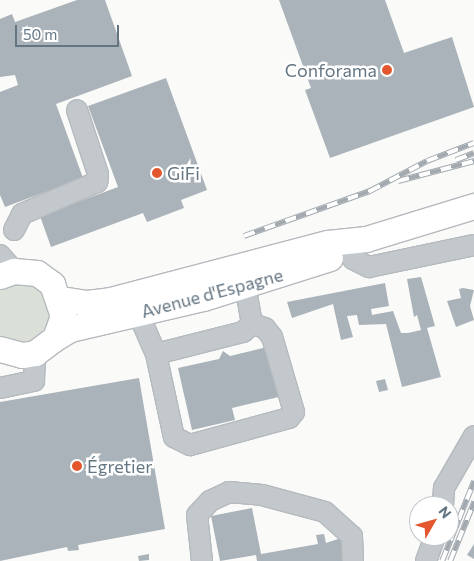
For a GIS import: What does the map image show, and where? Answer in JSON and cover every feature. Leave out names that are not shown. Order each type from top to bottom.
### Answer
[{"type":"main road","name":"Avenue d'Espagne","points":[[34,353],[70,330],[245,285],[352,244],[474,206]]},
{"type":"main road","name":"Avenue d'Espagne","points":[[61,299],[87,303],[110,300],[352,244]]},
{"type":"main road","points":[[5,267],[37,273],[52,284],[61,299],[63,316],[55,338]]},
{"type":"main road","points":[[0,349],[22,355],[34,353]]},
{"type":"street","points":[[14,230],[22,214],[97,182],[98,174],[77,110]]},
{"type":"street","points":[[352,244],[359,265],[377,267],[474,245]]},
{"type":"street","points":[[245,285],[252,324]]},
{"type":"street","points":[[138,313],[156,354],[174,437],[181,444],[190,445],[289,418],[295,401],[272,337],[265,328],[252,324]]},
{"type":"street","points":[[156,354],[243,332],[252,324]]},
{"type":"street","points":[[0,388],[34,381],[34,353]]},
{"type":"street","points":[[444,496],[444,488],[474,436]]},
{"type":"street","points":[[202,561],[197,515],[210,501],[228,492],[262,495],[325,512],[352,536],[353,561]]},
{"type":"street","points":[[426,561],[431,546]]},
{"type":"shaded area","points":[[15,279],[46,290],[53,325],[32,345],[0,340],[0,286]]},
{"type":"building","points":[[77,0],[105,0],[132,76],[56,104],[83,178],[5,207],[0,195],[0,92],[18,85],[15,75],[0,77],[0,19],[12,14],[15,22]]},
{"type":"building","name":"Conforama","points":[[279,0],[385,0],[404,53],[452,37],[474,107],[330,158],[305,90],[311,88]]},
{"type":"building","name":"GiFi","points":[[166,78],[207,190],[181,200],[184,208],[147,222],[143,213],[51,247],[40,216],[118,187],[88,106]]},
{"type":"building","points":[[421,277],[435,326],[427,328],[441,377],[402,387],[386,324],[359,325],[357,315],[347,316],[353,337],[341,340],[333,304],[292,318],[287,302],[385,283],[389,306],[371,309],[372,315],[393,311],[401,333],[408,333],[421,330],[417,315],[414,317],[407,279]]},
{"type":"building","points":[[459,289],[474,290],[470,306],[474,320],[456,327],[447,301],[461,298]]},
{"type":"building","points":[[271,346],[283,396],[232,408],[235,420],[192,430],[178,368],[219,359],[223,351],[230,356]]},
{"type":"building","name":"Égretier","points":[[139,378],[165,529],[78,545],[79,550],[68,551],[67,547],[0,561],[0,402]]},
{"type":"building","points":[[385,379],[388,390],[379,392],[376,381]]},
{"type":"building","points":[[252,508],[261,554],[318,544],[316,535],[324,534],[326,543],[344,537],[348,557],[342,561],[257,561],[256,555],[220,561],[211,516]]},
{"type":"building","points":[[474,544],[474,559],[467,555]]},
{"type":"building","points":[[149,554],[149,560],[139,561],[138,556]]},
{"type":"railway","points":[[244,236],[370,191],[427,161],[474,143]]},
{"type":"railway","points":[[456,160],[474,153]]},
{"type":"railway","points":[[398,181],[474,161]]},
{"type":"railway","points":[[442,561],[474,481]]},
{"type":"railway","points":[[450,561],[474,502]]},
{"type":"place","name":"Conforama","points":[[387,70]]},
{"type":"place","name":"GiFi","points":[[157,173]]},
{"type":"place","name":"Égretier","points":[[77,466]]}]
